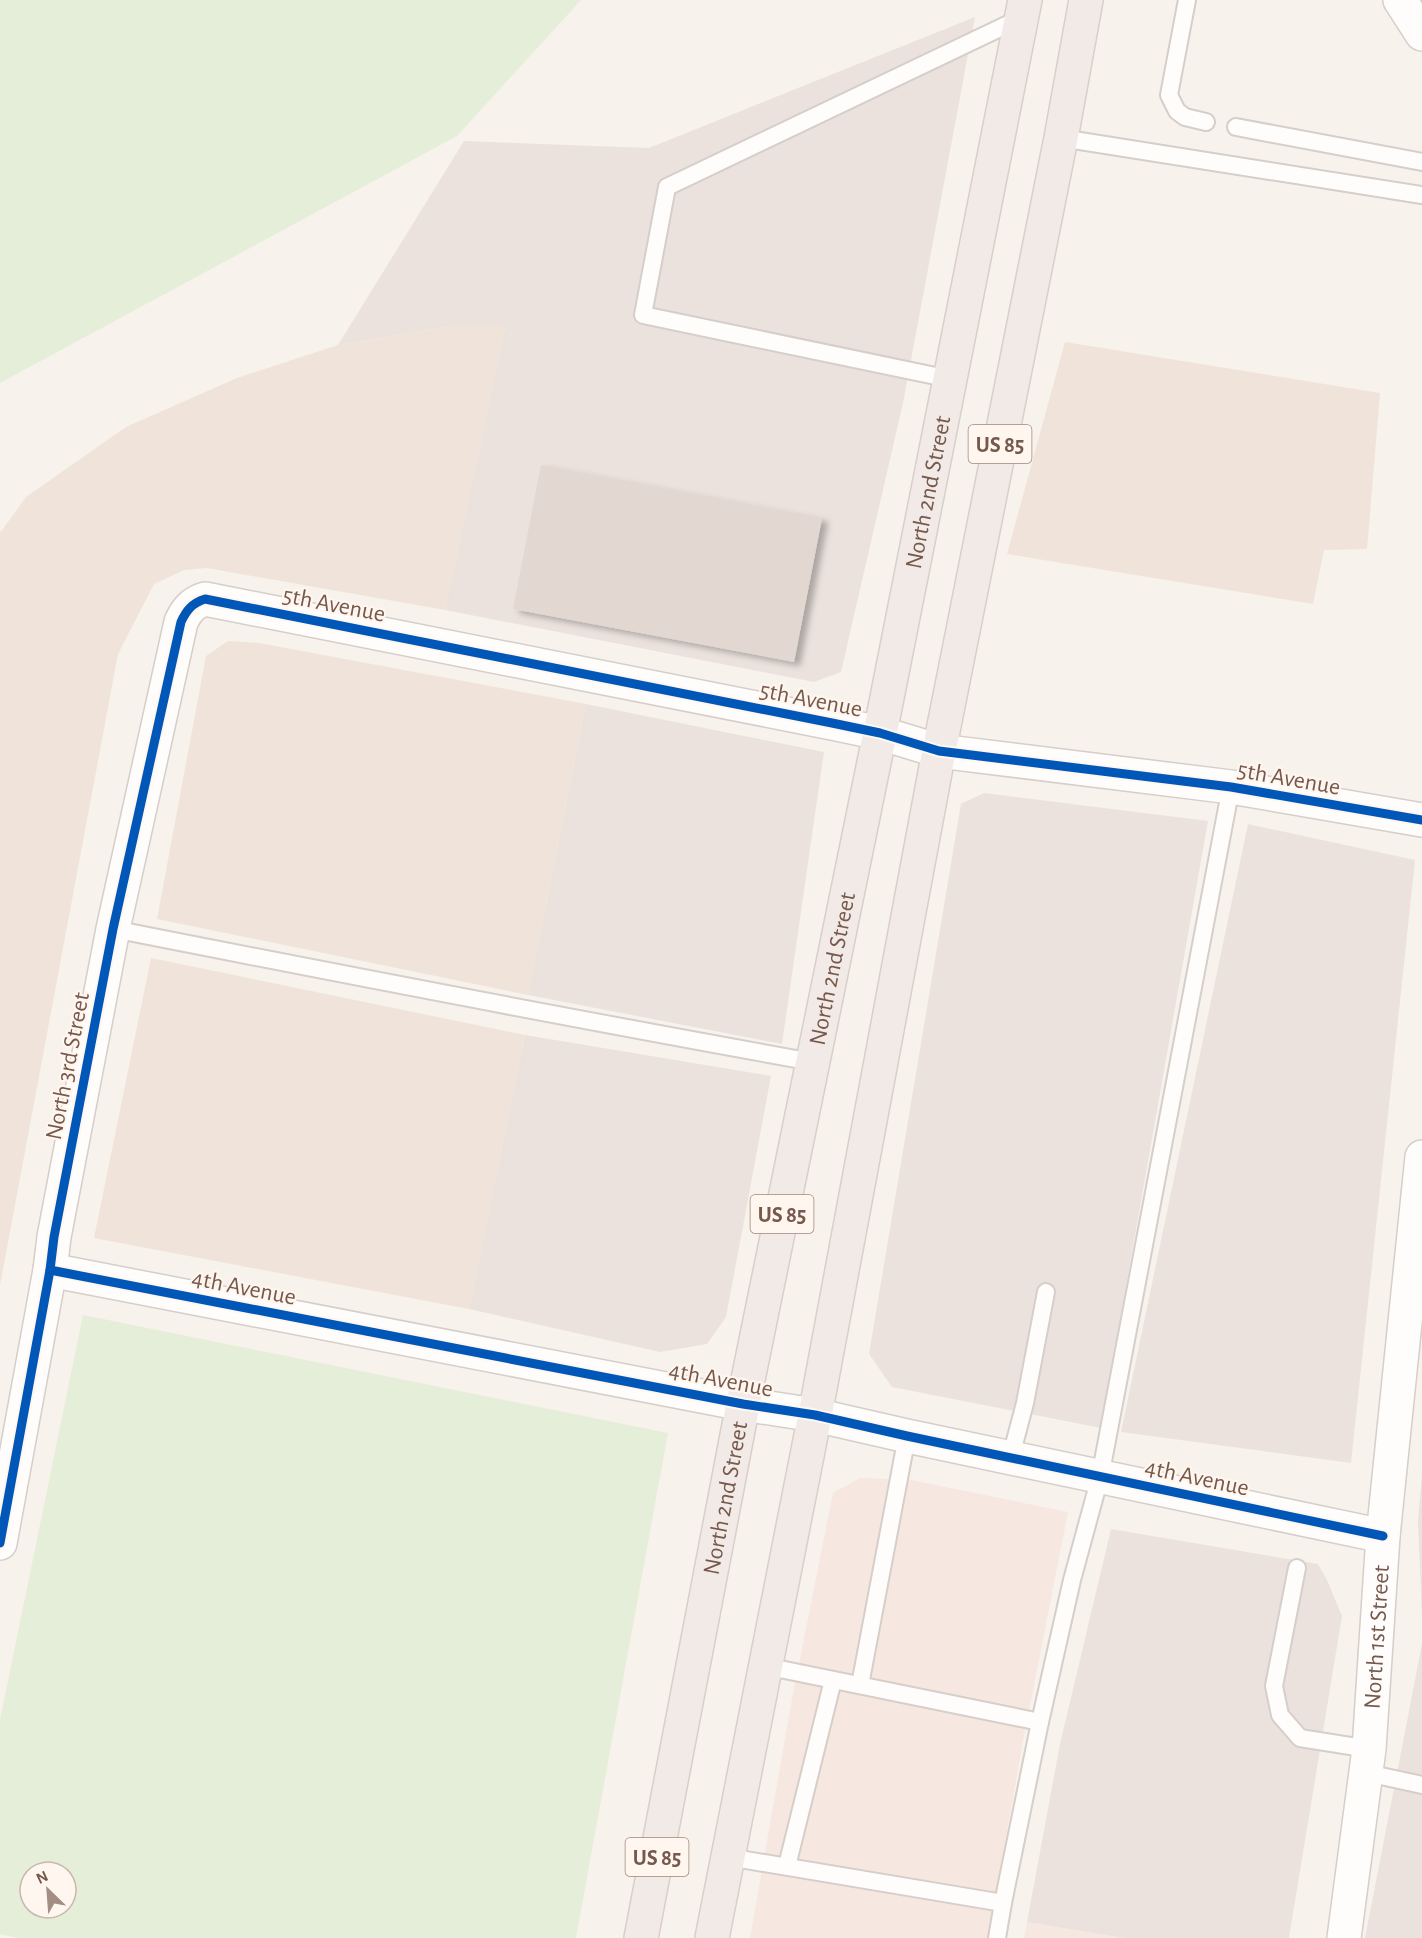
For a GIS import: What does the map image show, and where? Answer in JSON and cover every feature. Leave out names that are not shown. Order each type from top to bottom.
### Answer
[{"type":"highway","name":"US 85","points":[[712,1938],[814,1415],[939,751],[1086,0]]},
{"type":"highway","name":"North 2nd Street","points":[[641,1938],[743,1404],[880,733],[1023,9]]},
{"type":"street","points":[[1400,0],[1422,34]]},
{"type":"street","name":"5th Avenue","points":[[195,602],[205,598],[880,733],[939,751],[1231,787],[1422,820]]},
{"type":"street","name":"North 3rd Street","points":[[0,1544],[56,1226],[113,929],[181,622],[185,613],[195,602]]},
{"type":"street","name":"North 1st Street","points":[[1344,1938],[1368,1761],[1383,1536],[1422,1157]]},
{"type":"street","name":"4th Avenue","points":[[50,1270],[743,1404],[814,1415],[1383,1536]]},
{"type":"lane","points":[[1186,1],[1170,95],[1177,111],[1192,120],[1206,122]]},
{"type":"lane","points":[[950,379],[642,315],[667,187],[1023,9]]},
{"type":"lane","points":[[1236,127],[1422,162]]},
{"type":"lane","points":[[1060,138],[1422,195]]},
{"type":"lane","points":[[997,1938],[1040,1722],[1072,1580],[1100,1477],[1231,787]]},
{"type":"lane","points":[[113,929],[411,988],[813,1062]]},
{"type":"lane","points":[[1011,1456],[1025,1403],[1046,1292]]},
{"type":"lane","points":[[860,1685],[907,1436]]},
{"type":"lane","points":[[1297,1568],[1274,1686],[1280,1715],[1300,1738],[1368,1761],[1422,1785]]},
{"type":"lane","points":[[765,1666],[1040,1722]]},
{"type":"lane","points":[[787,1866],[833,1680]]},
{"type":"lane","points":[[728,1857],[1003,1903]]},
{"type":"shaded area","points":[[975,17],[903,403],[841,672],[814,682],[445,610],[505,327],[444,327],[338,345],[464,141],[649,148]]},
{"type":"shaded area","points":[[444,327],[505,327],[445,610],[207,568],[184,570],[154,584],[118,654],[0,1285],[0,533],[26,497],[126,427],[237,378],[338,345]]},
{"type":"shaded area","points":[[1065,342],[1380,393],[1367,549],[1324,550],[1313,604],[1007,554]]},
{"type":"shaded area","points":[[228,641],[259,643],[586,704],[528,995],[157,919],[206,656]]},
{"type":"shaded area","points":[[586,704],[824,752],[782,1044],[528,995]]},
{"type":"shaded area","points":[[984,793],[1208,821],[1101,1428],[892,1387],[869,1354],[961,804]]},
{"type":"shaded area","points":[[1248,824],[1415,860],[1351,1463],[1121,1432]]},
{"type":"shaded area","points":[[151,958],[525,1035],[469,1309],[94,1238]]},
{"type":"shaded area","points":[[525,1035],[771,1076],[726,1317],[707,1344],[660,1352],[469,1309]]},
{"type":"shaded area","points":[[1422,1474],[1422,1616],[1418,1521]]},
{"type":"shaded area","points":[[860,1478],[911,1480],[1068,1512],[1024,1736],[988,1938],[750,1938],[792,1699],[833,1493]]},
{"type":"shaded area","points":[[1111,1529],[1318,1564],[1327,1580],[1342,1616],[1289,1938],[1124,1938],[1027,1922],[1060,1744]]},
{"type":"shaded area","points":[[1422,1644],[1422,1938],[1365,1938]]},
{"type":"shaded area","points":[[1027,1922],[1124,1938],[1024,1938]]},
{"type":"green space","points":[[0,0],[581,0],[457,136],[0,383]]},
{"type":"green space","points":[[83,1315],[668,1433],[576,1938],[18,1938],[0,1934],[0,1720]]},
{"type":"building","points":[[541,465],[822,518],[794,662],[513,609]]},
{"type":"cycle path","points":[[0,1543],[54,1237],[113,929],[181,622],[185,614],[196,603],[205,599],[832,723],[880,733],[939,751],[1231,787],[1422,820]]},
{"type":"cycle path","points":[[50,1270],[743,1404],[815,1415],[1383,1536]]}]
